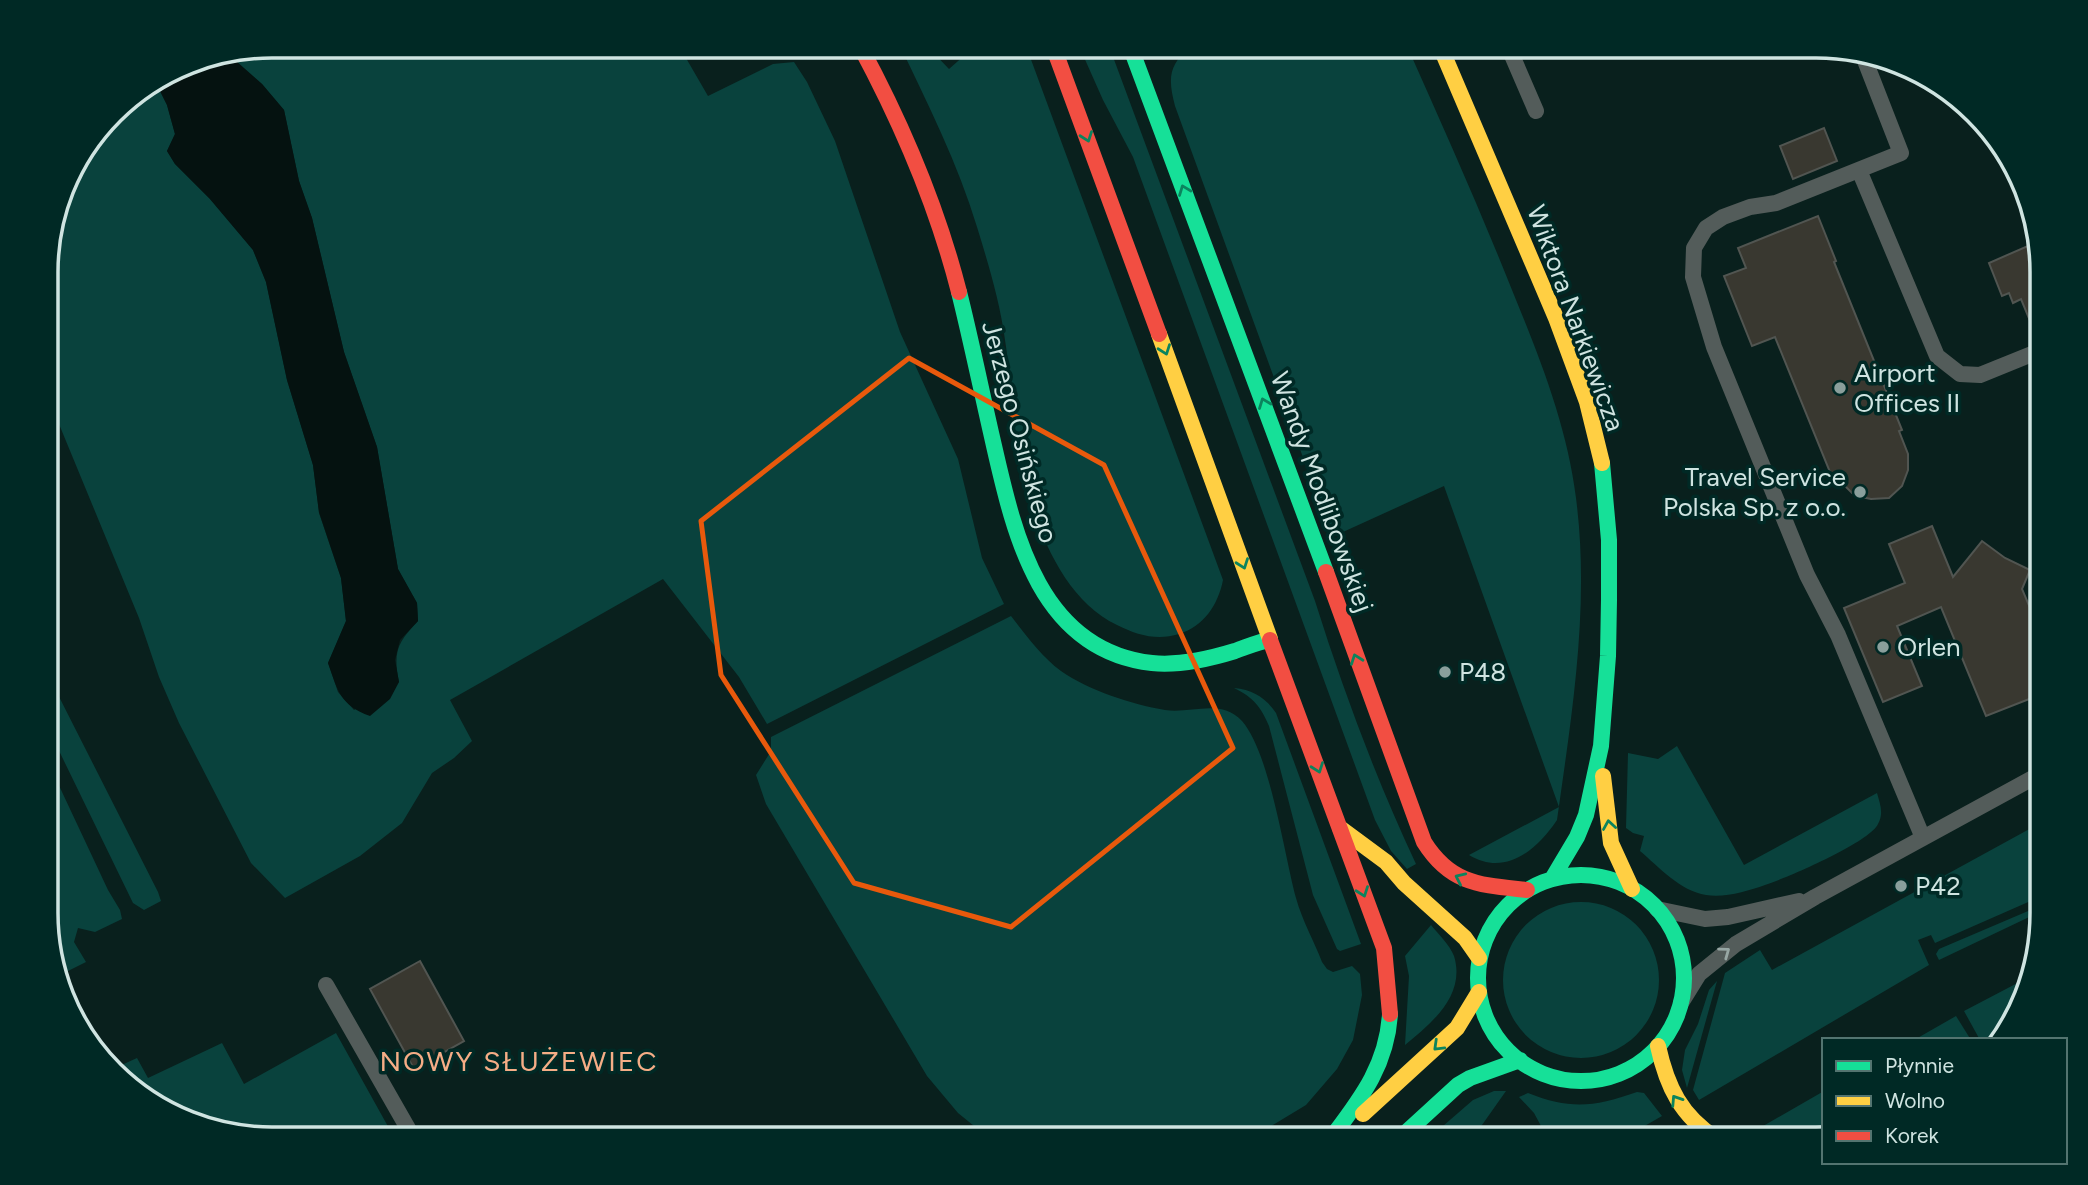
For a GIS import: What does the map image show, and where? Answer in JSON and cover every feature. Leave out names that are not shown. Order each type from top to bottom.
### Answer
[{"type":"main road","name":"Jerzego Osińskiego","points":[[867,58],[884,90],[934,206],[957,286],[1010,511],[1029,564],[1049,601],[1062,617],[1092,640],[1125,657],[1146,662],[1168,664],[1193,661],[1222,655],[1270,639]]},
{"type":"main road","points":[[1057,58],[1384,948],[1390,1028],[1378,1069],[1363,1096],[1339,1127]]},
{"type":"main road","name":"Wandy Modlibowskiej","points":[[1134,58],[1288,467],[1424,842],[1437,862],[1452,875],[1470,883],[1527,890]]},
{"type":"main road","name":"Wiktora Narkiewicza","points":[[1445,58],[1556,318],[1587,402],[1601,458],[1609,540],[1608,656],[1601,746],[1586,815],[1577,837],[1552,879]]},
{"type":"main road","name":"Wiktora Narkiewicza","points":[[1601,746],[1612,843],[1632,889]]},
{"type":"main road","points":[[1340,828],[1386,862],[1404,883],[1465,939],[1479,958]]},
{"type":"main road","points":[[1583,874],[1615,880],[1632,889],[1657,909],[1674,935],[1684,986],[1681,1003],[1658,1046],[1635,1066],[1620,1074],[1590,1081],[1558,1079],[1545,1075],[1505,1048],[1486,1019],[1479,992],[1479,958],[1495,920],[1527,890],[1552,879],[1583,874]]},
{"type":"main road","points":[[1344,1127],[1395,1087],[1457,1028],[1479,992]]},
{"type":"main road","points":[[1658,1046],[1665,1080],[1674,1100],[1700,1127]]},
{"type":"main road","points":[[1412,1127],[1470,1078],[1520,1060]]},
{"type":"lane","points":[[1513,58],[1535,111]]},
{"type":"lane","points":[[1866,64],[1901,153],[1776,203],[1749,207],[1723,217],[1706,229],[1694,248],[1693,277],[1714,347],[1807,575],[1838,635],[1923,838]]},
{"type":"lane","points":[[1859,170],[1937,356],[1959,374],[1980,375],[2030,355]]},
{"type":"lane","points":[[1681,1003],[1699,974],[1715,959],[1815,897],[2030,780]]},
{"type":"lane","points":[[1657,909],[1705,919],[1728,917],[1815,897]]},
{"type":"lane","points":[[326,985],[407,1127]]},
{"type":"highlighted area","points":[[909,358],[1104,465],[1233,748],[1011,927],[854,883],[721,675],[701,521]]},
{"type":"shaded area","points":[[258,58],[686,58],[708,96],[773,64],[794,62],[807,82],[835,141],[900,332],[958,459],[982,558],[1004,604],[767,724],[739,677],[663,579],[450,700],[472,741],[432,773],[402,823],[360,856],[285,898],[251,863],[179,723],[58,422],[58,272],[65,216],[74,190],[94,153],[131,111],[159,90],[167,105],[175,134],[167,151],[175,164],[210,199],[253,250],[266,282],[287,380],[313,465],[319,513],[341,578],[346,621],[328,663],[338,692],[354,710],[399,682],[396,663],[398,648],[418,621],[417,603],[398,569],[377,447],[344,352],[312,218],[299,181],[284,110],[262,84],[236,61]]},
{"type":"shaded area","points":[[906,58],[938,58],[949,69],[961,58],[1030,58],[1223,580],[1218,598],[1196,626],[1171,636],[1155,637],[1132,632],[1092,609],[1072,587],[1055,561],[1030,500],[1022,468],[1011,409],[1003,326],[993,283],[969,204],[932,112]]},
{"type":"shaded area","points":[[1084,58],[1113,58],[1315,601],[1361,734],[1416,864],[1407,869],[1391,851],[1375,820],[1133,157]]},
{"type":"shaded area","points":[[1412,58],[1532,340],[1551,391],[1572,471],[1580,538],[1580,619],[1559,807],[1444,486],[1332,537],[1175,106],[1171,80],[1178,60]]},
{"type":"shaded area","points":[[236,61],[262,84],[284,110],[299,181],[312,218],[344,352],[377,447],[398,569],[417,603],[418,621],[400,640],[395,660],[399,682],[390,699],[370,716],[346,702],[328,663],[346,621],[341,578],[319,512],[313,465],[287,380],[266,282],[253,250],[210,199],[175,164],[167,151],[175,134],[167,105],[159,90],[165,86],[203,69]]},
{"type":"shaded area","points":[[1011,616],[1047,659],[1061,671],[1098,691],[1165,710],[1215,708],[1234,714],[1252,736],[1261,756],[1296,898],[1322,962],[1333,972],[1352,966],[1360,974],[1362,995],[1353,1040],[1337,1069],[1306,1105],[1270,1127],[975,1127],[958,1113],[927,1076],[766,804],[756,775],[771,751],[771,737]]},
{"type":"shaded area","points":[[1234,688],[1258,695],[1276,713],[1361,944],[1340,951],[1337,949],[1313,895],[1269,726],[1256,703]]},
{"type":"shaded area","points":[[58,695],[161,901],[144,910],[133,903],[58,749]]},
{"type":"shaded area","points":[[1677,746],[1744,865],[1877,793],[1881,808],[1880,820],[1872,832],[1845,849],[1776,881],[1729,895],[1696,893],[1670,878],[1640,851],[1644,836],[1626,828],[1628,753],[1658,759]]},
{"type":"shaded area","points":[[58,783],[122,919],[95,932],[78,928],[74,942],[86,962],[66,972],[62,955],[58,913]]},
{"type":"shaded area","points":[[1559,807],[1557,820],[1549,831],[1519,857],[1495,863],[1469,855]]},
{"type":"shaded area","points":[[2030,829],[2030,901],[1935,943],[1931,935],[1918,940],[1929,965],[1699,1100],[1693,1090],[1725,973],[1760,950],[1772,970]]},
{"type":"shaded area","points":[[1581,902],[1611,908],[1636,925],[1653,950],[1659,980],[1653,1010],[1636,1035],[1611,1052],[1581,1058],[1551,1052],[1526,1035],[1509,1010],[1503,980],[1509,950],[1526,925],[1551,908]]},
{"type":"shaded area","points":[[2030,910],[2030,917],[1939,960],[1936,954],[1939,949]]},
{"type":"shaded area","points":[[1431,925],[1454,956],[1455,983],[1451,995],[1436,1017],[1405,1045],[1409,976],[1405,956]]},
{"type":"shaded area","points":[[1717,981],[1687,1088],[1682,1070],[1685,1050],[1698,1024],[1709,990]]},
{"type":"shaded area","points":[[2019,982],[2002,1020],[1990,1038],[1979,1038],[1964,1011]]},
{"type":"shaded area","points":[[1956,1016],[1970,1038],[1918,1038]]},
{"type":"shaded area","points":[[336,1033],[388,1127],[272,1127],[216,1120],[165,1099],[141,1083],[122,1065],[137,1058],[148,1078],[222,1043],[244,1084]]},
{"type":"shaded area","points":[[1494,1091],[1506,1091],[1480,1127],[1442,1127],[1473,1100]]},
{"type":"shaded area","points":[[1637,1092],[1644,1093],[1662,1116],[1643,1127],[1542,1127],[1534,1113],[1519,1097],[1528,1093],[1570,1104],[1608,1101]]},
{"type":"shaded area","points":[[1822,1092],[1822,1127],[1761,1127]]},
{"type":"building","points":[[1824,128],[1837,161],[1793,179],[1780,146]]},
{"type":"building","name":"Airport Offices II","points":[[1818,216],[1902,430],[1899,431],[1908,454],[1908,470],[1902,486],[1889,498],[1861,497],[1852,493],[1839,480],[1834,482],[1775,337],[1752,346],[1724,276],[1746,268],[1738,248]]},
{"type":"building","points":[[2028,246],[2030,321],[2021,299],[2013,303],[2009,293],[2002,296],[1989,263]]},
{"type":"building","points":[[1932,526],[1953,577],[1982,541],[2005,558],[2030,570],[2022,589],[2030,608],[2030,699],[1986,716],[1941,607],[1897,626],[1922,686],[1883,702],[1844,608],[1905,583],[1889,544]]},
{"type":"building","points":[[420,961],[464,1041],[414,1069],[370,989]]},
{"type":"traffic: fast","points":[[1134,58],[1326,572]]},
{"type":"traffic: fast","points":[[959,292],[1010,509],[1037,580],[1056,610],[1081,635],[1113,653],[1152,663],[1173,664],[1205,659],[1270,640]]},
{"type":"traffic: fast","points":[[1552,879],[1577,837],[1586,815],[1601,746],[1609,600],[1609,540],[1602,463]]},
{"type":"traffic: fast","points":[[1581,875],[1620,883],[1638,892],[1654,905],[1667,921],[1676,939],[1684,978],[1676,1017],[1667,1035],[1654,1051],[1638,1064],[1620,1073],[1581,1081],[1542,1073],[1524,1064],[1508,1051],[1495,1035],[1486,1017],[1478,978],[1486,939],[1495,921],[1508,905],[1524,892],[1542,883],[1581,875]]},
{"type":"traffic: fast","points":[[1339,1127],[1364,1092],[1379,1063],[1390,1014]]},
{"type":"traffic: fast","points":[[1412,1127],[1458,1085],[1520,1060]]},
{"type":"traffic: slow","points":[[1445,58],[1556,318],[1587,402],[1602,463]]},
{"type":"traffic: slow","points":[[1159,334],[1270,639]]},
{"type":"traffic: slow","points":[[1603,776],[1611,843],[1632,889]]},
{"type":"traffic: slow","points":[[1340,828],[1386,862],[1404,883],[1465,938],[1479,958]]},
{"type":"traffic: slow","points":[[1363,1114],[1457,1028],[1479,992]]},
{"type":"traffic: slow","points":[[1658,1046],[1666,1075],[1677,1099],[1701,1127]]},
{"type":"traffic: jam","points":[[866,58],[917,166],[940,228],[959,292]]},
{"type":"traffic: jam","points":[[1057,58],[1159,334]]},
{"type":"traffic: jam","points":[[1326,572],[1424,842],[1434,856],[1456,875],[1481,884],[1527,890]]},
{"type":"traffic: jam","points":[[1270,640],[1384,948],[1390,1014]]},
{"type":"place","name":"Airport Offices II","points":[[1840,388]]},
{"type":"place","name":"Travel Service Polska Sp. z o.o.","points":[[1860,492]]},
{"type":"place","name":"Orlen","points":[[1883,647]]},
{"type":"place","name":"P48","points":[[1445,672]]},
{"type":"place","name":"P42","points":[[1901,886]]},
{"type":"district","name":"NOWY SŁUŻEWIEC","points":[[519,1061]]}]
